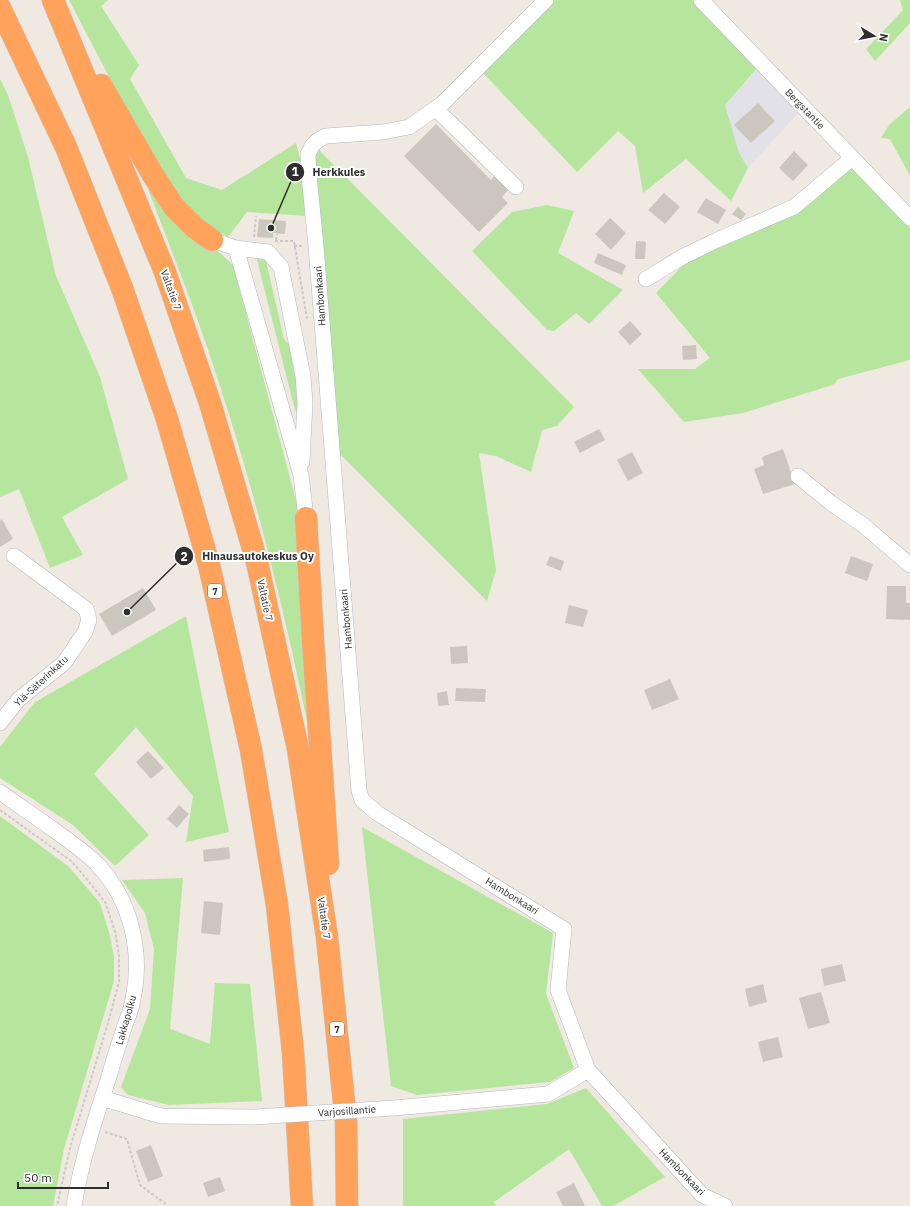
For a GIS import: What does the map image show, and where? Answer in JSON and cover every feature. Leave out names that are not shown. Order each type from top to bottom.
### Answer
[{"type":"highway","points":[[54,0],[94,73],[157,181],[174,207],[194,227],[212,240]]},
{"type":"highway","name":"Valtatie 7","points":[[54,0],[165,272],[210,403],[257,562],[298,749],[328,937],[346,1122],[347,1206]]},
{"type":"highway","name":"7","points":[[0,8],[66,147],[122,288],[167,419],[209,565],[251,750],[277,905],[293,1052],[302,1206]]},
{"type":"highway","points":[[306,518],[313,640],[329,855],[328,937]]},
{"type":"street","name":"Hambonkaari","points":[[546,0],[442,104],[409,127],[383,132],[326,136],[318,140],[312,146],[308,154],[308,175],[316,246],[359,791],[362,800],[377,813],[564,928],[558,990],[588,1070],[702,1196],[725,1206]]},
{"type":"street","name":"Bergstantie","points":[[701,0],[910,218]]},
{"type":"street","points":[[436,109],[516,187]]},
{"type":"street","points":[[646,279],[690,252],[794,207],[852,158]]},
{"type":"street","points":[[212,240],[236,248],[268,252],[281,267],[303,376],[305,403],[301,475]]},
{"type":"street","points":[[236,248],[301,475],[306,518]]},
{"type":"street","points":[[798,476],[830,503],[863,525],[910,565]]},
{"type":"street","name":"Ylä-Säterinkatu","points":[[0,723],[18,700],[64,662],[85,632],[89,620],[86,609],[14,556]]},
{"type":"street","name":"Lakkapolku","points":[[0,792],[87,854],[108,879],[128,912],[137,954],[137,974],[133,1000],[93,1128],[81,1170],[74,1206]]},
{"type":"street","name":"Varjosillantie","points":[[102,1098],[161,1116],[254,1117],[394,1108],[548,1094],[588,1070]]},
{"type":"path","points":[[0,810],[71,861],[86,878],[105,902],[115,932],[119,956],[119,982],[70,1148],[58,1206]]},
{"type":"path","points":[[93,1128],[127,1139],[140,1185],[167,1206]]},
{"type":"shaded area","points":[[767,58],[809,101],[748,168],[739,153],[725,105]]},
{"type":"green space","points":[[69,0],[108,0],[101,6],[139,65],[130,79],[186,178],[222,190],[296,143],[303,170],[308,216],[247,212],[228,237],[203,223],[180,201],[118,94]]},
{"type":"green space","points":[[554,0],[694,0],[758,67],[725,105],[739,153],[748,168],[731,201],[686,159],[643,193],[635,146],[618,131],[577,172],[482,72]]},
{"type":"green space","points":[[900,0],[910,0],[910,23],[875,61],[866,49],[903,10]]},
{"type":"green space","points":[[0,79],[8,95],[28,157],[56,276],[100,377],[128,479],[62,517],[83,555],[50,568],[19,489],[0,497]]},
{"type":"green space","points":[[910,107],[910,176],[890,139],[881,138],[889,125]]},
{"type":"green space","points":[[317,148],[574,407],[557,426],[542,430],[531,472],[496,456],[479,453],[496,570],[487,601],[340,454],[313,153]]},
{"type":"green space","points":[[854,166],[910,228],[910,360],[838,379],[834,384],[829,386],[743,413],[684,422],[638,369],[695,369],[710,358],[656,293],[690,258],[799,209]]},
{"type":"green space","points":[[143,176],[198,237],[220,253],[233,265],[301,519],[310,736],[281,603],[246,470],[202,331]]},
{"type":"green space","points":[[547,205],[574,211],[558,253],[623,290],[589,324],[576,313],[554,331],[547,330],[472,251],[512,212]]},
{"type":"green space","points":[[256,256],[262,256],[266,261],[284,339],[295,351],[302,388],[297,413],[295,410]]},
{"type":"green space","points":[[186,616],[229,832],[186,842],[193,796],[136,727],[94,774],[149,835],[115,866],[73,825],[0,778],[0,747],[35,702]]},
{"type":"green space","points":[[0,816],[68,866],[100,903],[110,936],[114,957],[114,981],[64,1149],[53,1206],[0,1206]]},
{"type":"green space","points":[[362,827],[553,933],[546,994],[574,1068],[550,1082],[417,1095],[391,1086]]},
{"type":"green space","points":[[183,878],[170,1029],[210,1044],[215,983],[250,984],[262,1101],[169,1105],[128,1095],[121,1087],[150,1009],[154,949],[145,913],[122,880]]},
{"type":"green space","points":[[586,1088],[665,1177],[613,1206],[602,1206],[569,1149],[494,1202],[496,1206],[403,1206],[403,1119],[547,1104]]},
{"type":"building","points":[[758,103],[775,121],[751,143],[734,125]]},
{"type":"building","points":[[436,124],[491,180],[495,175],[509,189],[502,197],[508,203],[479,232],[404,156]]},
{"type":"building","points":[[794,151],[808,165],[793,181],[779,168]]},
{"type":"building","points":[[664,193],[680,207],[665,224],[648,210]]},
{"type":"building","points":[[706,198],[726,210],[718,224],[697,212]]},
{"type":"building","points":[[738,207],[746,214],[741,220],[732,214]]},
{"type":"building","points":[[610,218],[626,233],[611,250],[595,234]]},
{"type":"building","points":[[259,219],[286,221],[285,234],[273,233],[273,238],[257,237]]},
{"type":"building","points":[[636,241],[646,242],[645,259],[635,259]]},
{"type":"building","points":[[598,253],[626,265],[622,275],[594,263]]},
{"type":"building","points":[[630,321],[642,334],[630,345],[618,332]]},
{"type":"building","points":[[696,345],[697,359],[683,360],[682,346]]},
{"type":"building","points":[[599,429],[605,440],[580,453],[574,442]]},
{"type":"building","points":[[783,449],[795,484],[763,494],[754,469],[764,465],[762,457]]},
{"type":"building","points":[[632,452],[643,473],[628,481],[617,460]]},
{"type":"building","points":[[2,519],[13,539],[0,547],[0,521]]},
{"type":"building","points":[[550,556],[564,561],[561,571],[546,565]]},
{"type":"building","points":[[851,556],[873,564],[867,581],[845,573]]},
{"type":"building","points":[[887,586],[906,586],[906,603],[910,603],[910,620],[886,619]]},
{"type":"building","points":[[143,588],[156,610],[112,636],[99,614]]},
{"type":"building","points":[[569,605],[588,610],[583,627],[565,623]]},
{"type":"building","points":[[467,646],[468,663],[451,664],[450,647]]},
{"type":"building","points":[[670,679],[679,699],[652,710],[644,690]]},
{"type":"building","points":[[456,688],[486,689],[485,702],[455,701]]},
{"type":"building","points":[[447,691],[449,705],[438,706],[437,693]]},
{"type":"building","points":[[148,751],[164,768],[151,779],[136,762]]},
{"type":"building","points":[[179,805],[189,814],[177,828],[167,819]]},
{"type":"building","points":[[229,847],[230,859],[204,862],[203,850]]},
{"type":"building","points":[[204,901],[223,903],[220,935],[201,933]]},
{"type":"building","points":[[842,964],[846,981],[824,986],[821,969]]},
{"type":"building","points":[[763,984],[767,1002],[749,1007],[745,989]]},
{"type":"building","points":[[821,992],[830,1023],[808,1029],[799,998]]},
{"type":"building","points":[[778,1037],[783,1057],[763,1062],[758,1042]]},
{"type":"building","points":[[151,1145],[163,1176],[148,1182],[136,1151]]},
{"type":"building","points":[[220,1177],[225,1191],[208,1197],[203,1183]]},
{"type":"building","points":[[574,1183],[585,1206],[563,1206],[556,1192]]},
{"type":"place","name":"Herkkules","points":[[271,228]]},
{"type":"place","name":"Hinausautokeskus Oy","points":[[127,612]]}]
